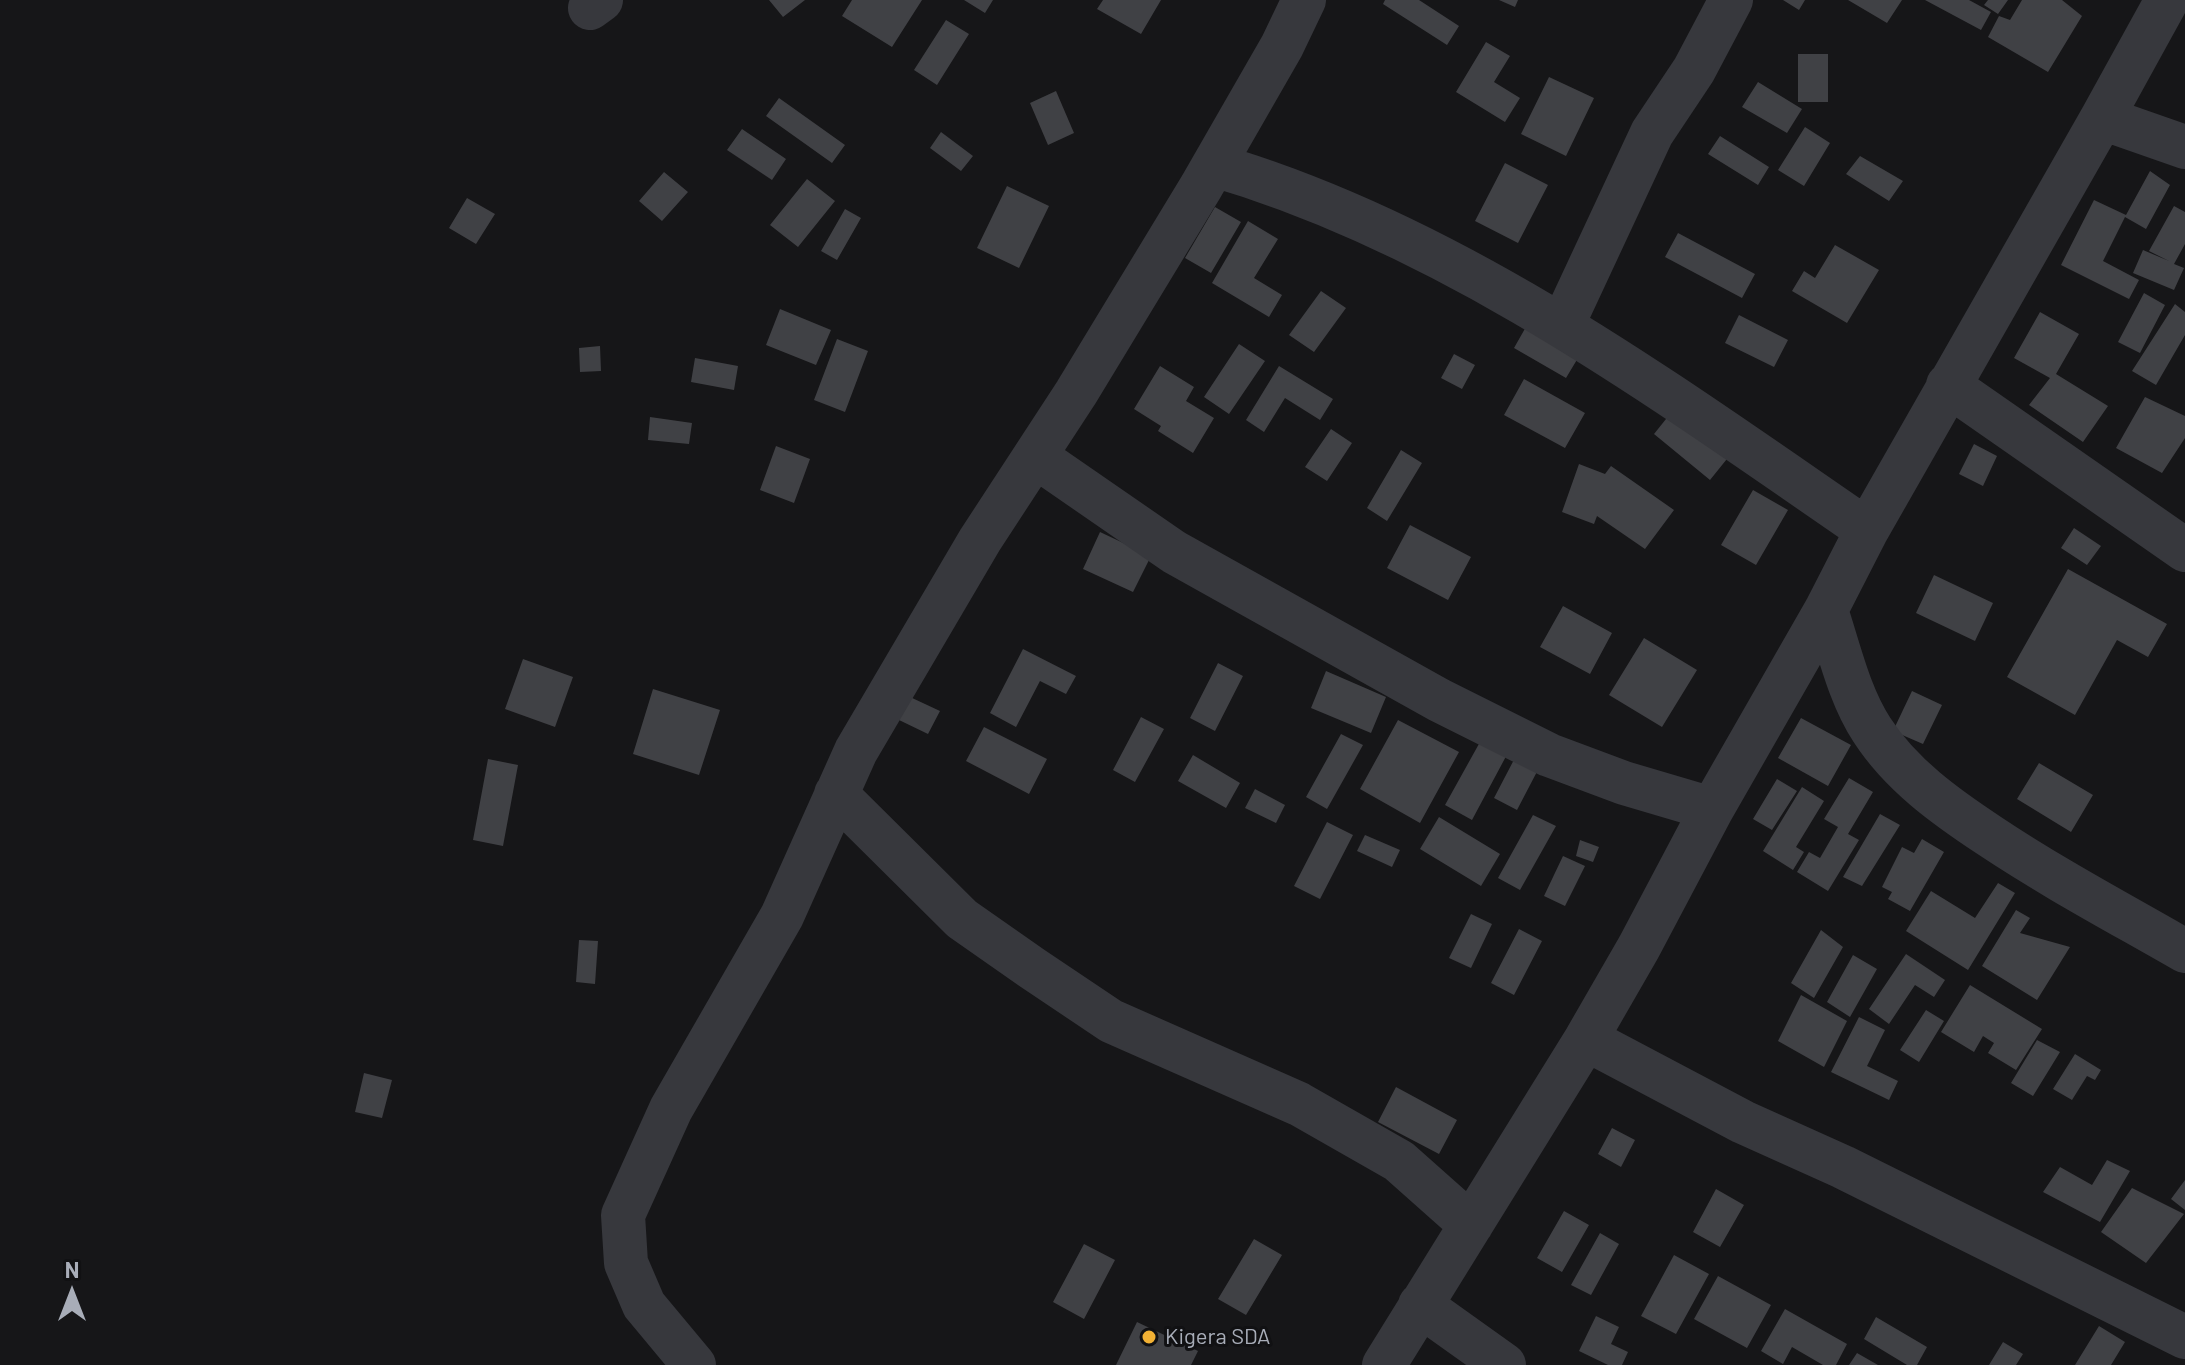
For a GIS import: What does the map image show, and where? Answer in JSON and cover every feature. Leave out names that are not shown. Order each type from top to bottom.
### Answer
[{"type":"street","points":[[694,1365],[644,1305],[626,1263],[623,1215],[671,1109],[782,916],[856,751],[980,540],[1076,393],[1214,165],[1282,46],[1304,0]]},
{"type":"street","points":[[1562,326],[1652,133],[1694,70],[1731,0]]},
{"type":"street","points":[[1384,1365],[1586,1039],[1639,947],[1712,809],[1826,610],[1867,530],[2167,0]]},
{"type":"street","points":[[2102,118],[2185,147]]},
{"type":"street","points":[[1214,165],[1270,181],[1350,213],[1445,258],[1562,326],[1867,530]]},
{"type":"street","points":[[1948,385],[2185,550]]},
{"type":"street","points":[[1035,456],[1174,552],[1439,700],[1549,755],[1624,783],[1712,809]]},
{"type":"street","points":[[1826,610],[1870,728],[1890,755],[1922,787],[1958,815],[2052,877],[2185,951]]},
{"type":"street","points":[[836,794],[962,919],[1058,986],[1111,1021],[1299,1104],[1399,1161],[1471,1225]]},
{"type":"street","points":[[1586,1039],[1743,1122],[1843,1167],[2185,1337]]},
{"type":"street","points":[[1420,1305],[1504,1365]]},
{"type":"building","points":[[769,0],[805,0],[783,17]]},
{"type":"building","points":[[852,0],[922,0],[892,47],[842,16]]},
{"type":"building","points":[[964,0],[993,0],[985,13]]},
{"type":"building","points":[[1103,0],[1161,0],[1141,34],[1097,9]]},
{"type":"building","points":[[1385,0],[1419,0],[1459,26],[1447,45],[1383,4]]},
{"type":"building","points":[[1499,0],[1518,0],[1515,7]]},
{"type":"building","points":[[1783,0],[1805,0],[1799,10]]},
{"type":"building","points":[[1848,0],[1902,0],[1887,23]]},
{"type":"building","points":[[1925,0],[1969,0],[1991,12],[1981,30]]},
{"type":"building","points":[[1988,0],[2008,0],[1998,14],[1984,5]]},
{"type":"building","points":[[2022,0],[2062,0],[2082,16],[2048,72],[1988,37],[1999,16],[2010,20]]},
{"type":"building","points":[[946,20],[969,34],[937,85],[914,70]]},
{"type":"building","points":[[1486,42],[1510,56],[1494,82],[1520,98],[1505,122],[1456,92]]},
{"type":"building","points":[[1798,54],[1828,54],[1828,102],[1798,102]]},
{"type":"building","points":[[1549,77],[1594,98],[1566,156],[1521,134]]},
{"type":"building","points":[[1758,82],[1802,109],[1787,133],[1742,107]]},
{"type":"building","points":[[1056,91],[1074,133],[1048,145],[1030,103]]},
{"type":"building","points":[[779,98],[845,145],[832,163],[766,116]]},
{"type":"building","points":[[1805,127],[1830,143],[1804,186],[1778,170]]},
{"type":"building","points":[[742,129],[786,159],[772,180],[727,150]]},
{"type":"building","points":[[941,132],[973,156],[961,171],[930,148]]},
{"type":"building","points":[[1720,136],[1769,167],[1758,185],[1708,154]]},
{"type":"building","points":[[1860,156],[1903,181],[1889,201],[1846,174]]},
{"type":"building","points":[[1505,163],[1548,185],[1518,243],[1475,221]]},
{"type":"building","points":[[2150,171],[2170,185],[2146,229],[2125,217],[2103,261],[2139,280],[2129,299],[2061,265],[2094,200],[2126,215]]},
{"type":"building","points":[[664,172],[688,192],[662,221],[639,201]]},
{"type":"building","points":[[807,179],[835,201],[798,247],[770,225]]},
{"type":"building","points":[[1007,186],[1049,206],[1019,268],[977,248]]},
{"type":"building","points":[[467,198],[495,214],[476,244],[449,228]]},
{"type":"building","points":[[2174,206],[2185,212],[2185,244],[2174,264],[2184,268],[2174,290],[2133,273],[2143,250],[2169,261],[2149,251]]},
{"type":"building","points":[[1215,207],[1241,222],[1211,273],[1185,258]]},
{"type":"building","points":[[845,209],[861,218],[837,260],[821,251]]},
{"type":"building","points":[[1248,221],[1278,239],[1254,278],[1282,295],[1269,317],[1212,283]]},
{"type":"building","points":[[1678,233],[1755,274],[1742,298],[1665,257]]},
{"type":"building","points":[[1835,245],[1879,270],[1847,323],[1792,291],[1804,271],[1815,278]]},
{"type":"building","points":[[1321,291],[1346,308],[1314,352],[1289,335]]},
{"type":"building","points":[[2144,293],[2165,305],[2140,353],[2118,342]]},
{"type":"building","points":[[2175,304],[2185,312],[2185,335],[2156,385],[2132,371]]},
{"type":"building","points":[[780,309],[831,330],[816,365],[766,345]]},
{"type":"building","points":[[2040,312],[2079,334],[2056,374],[2108,406],[2083,442],[2029,405],[2050,378],[2014,358]]},
{"type":"building","points":[[1739,315],[1788,340],[1774,367],[1725,343]]},
{"type":"building","points":[[1531,318],[1584,348],[1566,378],[1514,348]]},
{"type":"building","points":[[837,339],[868,351],[845,412],[814,400]]},
{"type":"building","points":[[1239,344],[1265,361],[1229,414],[1204,397]]},
{"type":"building","points":[[600,346],[601,371],[580,372],[579,348]]},
{"type":"building","points":[[1454,354],[1475,365],[1462,389],[1441,378]]},
{"type":"building","points":[[695,358],[738,366],[734,390],[691,382]]},
{"type":"building","points":[[1160,366],[1194,387],[1186,401],[1214,418],[1193,453],[1158,431],[1161,426],[1134,409]]},
{"type":"building","points":[[1279,366],[1333,399],[1320,420],[1285,398],[1264,432],[1246,420]]},
{"type":"building","points":[[1524,379],[1585,413],[1565,448],[1504,415]]},
{"type":"building","points":[[2145,397],[2185,416],[2185,438],[2162,473],[2116,448]]},
{"type":"building","points":[[1682,399],[1739,444],[1710,480],[1654,434]]},
{"type":"building","points":[[650,417],[692,423],[689,444],[648,440]]},
{"type":"building","points":[[1331,429],[1352,443],[1327,481],[1305,467]]},
{"type":"building","points":[[1974,444],[1997,456],[1983,486],[1959,474]]},
{"type":"building","points":[[776,446],[810,459],[794,503],[760,490]]},
{"type":"building","points":[[1401,450],[1422,463],[1387,521],[1367,508]]},
{"type":"building","points":[[1579,464],[1605,474],[1611,466],[1674,510],[1645,549],[1597,516],[1594,524],[1562,512]]},
{"type":"building","points":[[1753,490],[1788,510],[1756,565],[1721,545]]},
{"type":"building","points":[[1410,525],[1471,557],[1448,600],[1387,568]]},
{"type":"building","points":[[2074,528],[2101,546],[2087,565],[2061,548]]},
{"type":"building","points":[[1100,532],[1151,556],[1133,592],[1083,569]]},
{"type":"building","points":[[2068,569],[2167,624],[2148,657],[2117,640],[2075,715],[2007,677]]},
{"type":"building","points":[[1934,575],[1993,603],[1975,641],[1916,613]]},
{"type":"building","points":[[1563,606],[1612,633],[1590,674],[1540,647]]},
{"type":"building","points":[[1644,638],[1697,670],[1662,727],[1609,695]]},
{"type":"building","points":[[1023,649],[1076,676],[1066,694],[1040,681],[1016,727],[990,713]]},
{"type":"building","points":[[523,659],[573,677],[555,727],[505,709]]},
{"type":"building","points":[[1218,663],[1243,676],[1215,731],[1190,718]]},
{"type":"building","points":[[1326,671],[1386,697],[1371,733],[1311,708]]},
{"type":"building","points":[[653,689],[720,710],[699,775],[633,754]]},
{"type":"building","points":[[1912,691],[1942,705],[1923,744],[1893,731]]},
{"type":"building","points":[[910,697],[940,711],[928,734],[899,720]]},
{"type":"building","points":[[1141,717],[1164,729],[1135,782],[1113,770]]},
{"type":"building","points":[[1801,718],[1851,745],[1828,786],[1778,758]]},
{"type":"building","points":[[1398,720],[1459,752],[1420,823],[1360,789]]},
{"type":"building","points":[[984,727],[1047,759],[1029,794],[966,761]]},
{"type":"building","points":[[1485,733],[1511,747],[1472,820],[1445,805]]},
{"type":"building","points":[[1341,734],[1363,745],[1327,809],[1306,797]]},
{"type":"building","points":[[1518,752],[1541,764],[1517,810],[1494,798]]},
{"type":"building","points":[[1193,755],[1240,783],[1226,808],[1178,781]]},
{"type":"building","points":[[488,759],[518,765],[503,846],[473,840]]},
{"type":"building","points":[[2039,763],[2093,795],[2071,832],[2017,799]]},
{"type":"building","points":[[1849,778],[1873,792],[1848,834],[1859,840],[1828,891],[1797,872],[1809,852],[1820,858],[1838,827],[1824,819]]},
{"type":"building","points":[[1777,779],[1797,791],[1772,830],[1753,819]]},
{"type":"building","points":[[1802,787],[1824,801],[1796,847],[1804,852],[1793,870],[1763,851]]},
{"type":"building","points":[[1255,789],[1285,805],[1276,823],[1245,808]]},
{"type":"building","points":[[1880,814],[1900,825],[1862,886],[1843,877]]},
{"type":"building","points":[[1533,815],[1556,826],[1520,890],[1498,878]]},
{"type":"building","points":[[1439,817],[1500,854],[1481,886],[1420,849]]},
{"type":"building","points":[[1327,822],[1353,835],[1320,899],[1294,886]]},
{"type":"building","points":[[1365,835],[1400,850],[1392,867],[1357,851]]},
{"type":"building","points":[[1922,839],[1944,852],[1910,911],[1888,899],[1892,892],[1882,887],[1902,847],[1914,853]]},
{"type":"building","points":[[1580,840],[1599,847],[1593,862],[1576,856]]},
{"type":"building","points":[[1563,856],[1585,866],[1565,906],[1544,896]]},
{"type":"building","points":[[1998,883],[2015,893],[1968,970],[1906,931],[1931,891],[1975,918]]},
{"type":"building","points":[[2016,910],[2030,918],[2020,933],[2070,947],[2037,1000],[1982,966]]},
{"type":"building","points":[[1471,914],[1492,924],[1471,968],[1449,958]]},
{"type":"building","points":[[1519,929],[1542,941],[1514,995],[1491,983]]},
{"type":"building","points":[[1821,930],[1843,947],[1814,998],[1791,983]]},
{"type":"building","points":[[579,940],[598,941],[595,984],[576,982]]},
{"type":"building","points":[[1906,954],[1945,980],[1934,997],[1915,985],[1889,1024],[1869,1009]]},
{"type":"building","points":[[1853,955],[1877,969],[1850,1017],[1827,1002]]},
{"type":"building","points":[[1970,985],[2042,1029],[2016,1070],[1988,1053],[1994,1043],[1983,1036],[1974,1052],[1941,1032]]},
{"type":"building","points":[[1801,995],[1847,1021],[1824,1067],[1778,1041]]},
{"type":"building","points":[[1926,1010],[1944,1021],[1919,1062],[1900,1050]]},
{"type":"building","points":[[1859,1017],[1885,1030],[1867,1066],[1898,1081],[1889,1100],[1831,1072]]},
{"type":"building","points":[[2037,1040],[2060,1052],[2033,1096],[2011,1083]]},
{"type":"building","points":[[2075,1054],[2101,1070],[2095,1080],[2087,1076],[2072,1100],[2053,1089]]},
{"type":"building","points":[[364,1073],[392,1080],[382,1118],[355,1112]]},
{"type":"building","points":[[1396,1087],[1457,1120],[1439,1154],[1378,1122]]},
{"type":"building","points":[[1612,1128],[1635,1140],[1621,1167],[1598,1154]]},
{"type":"building","points":[[2107,1160],[2130,1171],[2100,1222],[2043,1192],[2060,1167],[2092,1185]]},
{"type":"building","points":[[2185,1180],[2185,1210],[2171,1199]]},
{"type":"building","points":[[2132,1188],[2184,1214],[2146,1263],[2101,1232]]},
{"type":"building","points":[[1716,1189],[1744,1205],[1720,1247],[1693,1232]]},
{"type":"building","points":[[1564,1211],[1589,1225],[1562,1272],[1537,1258]]},
{"type":"building","points":[[1600,1233],[1619,1244],[1591,1295],[1571,1285]]},
{"type":"building","points":[[1254,1239],[1282,1255],[1246,1315],[1218,1299]]},
{"type":"building","points":[[1084,1244],[1115,1260],[1084,1319],[1053,1302]]},
{"type":"building","points":[[1674,1255],[1709,1274],[1676,1334],[1641,1316]]},
{"type":"building","points":[[1718,1276],[1771,1305],[1747,1348],[1694,1319]]},
{"type":"building","points":[[1785,1309],[1847,1344],[1836,1365],[1823,1365],[1792,1347],[1783,1364],[1761,1351]]},
{"type":"building","points":[[1596,1316],[1619,1327],[1611,1344],[1628,1352],[1622,1365],[1608,1365],[1579,1351]]},
{"type":"building","points":[[1876,1317],[1927,1347],[1917,1365],[1907,1365],[1864,1339]]},
{"type":"building","name":"Kigera SDA","points":[[1137,1322],[1198,1351],[1191,1365],[1116,1365]]},
{"type":"building","points":[[2099,1326],[2125,1342],[2111,1365],[2075,1365]]},
{"type":"building","points":[[2003,1342],[2023,1354],[2016,1365],[1989,1365]]},
{"type":"building","points":[[1857,1353],[1878,1365],[1849,1365]]},
{"type":"place","name":"Kigera SDA","points":[[1149,1337]]}]
